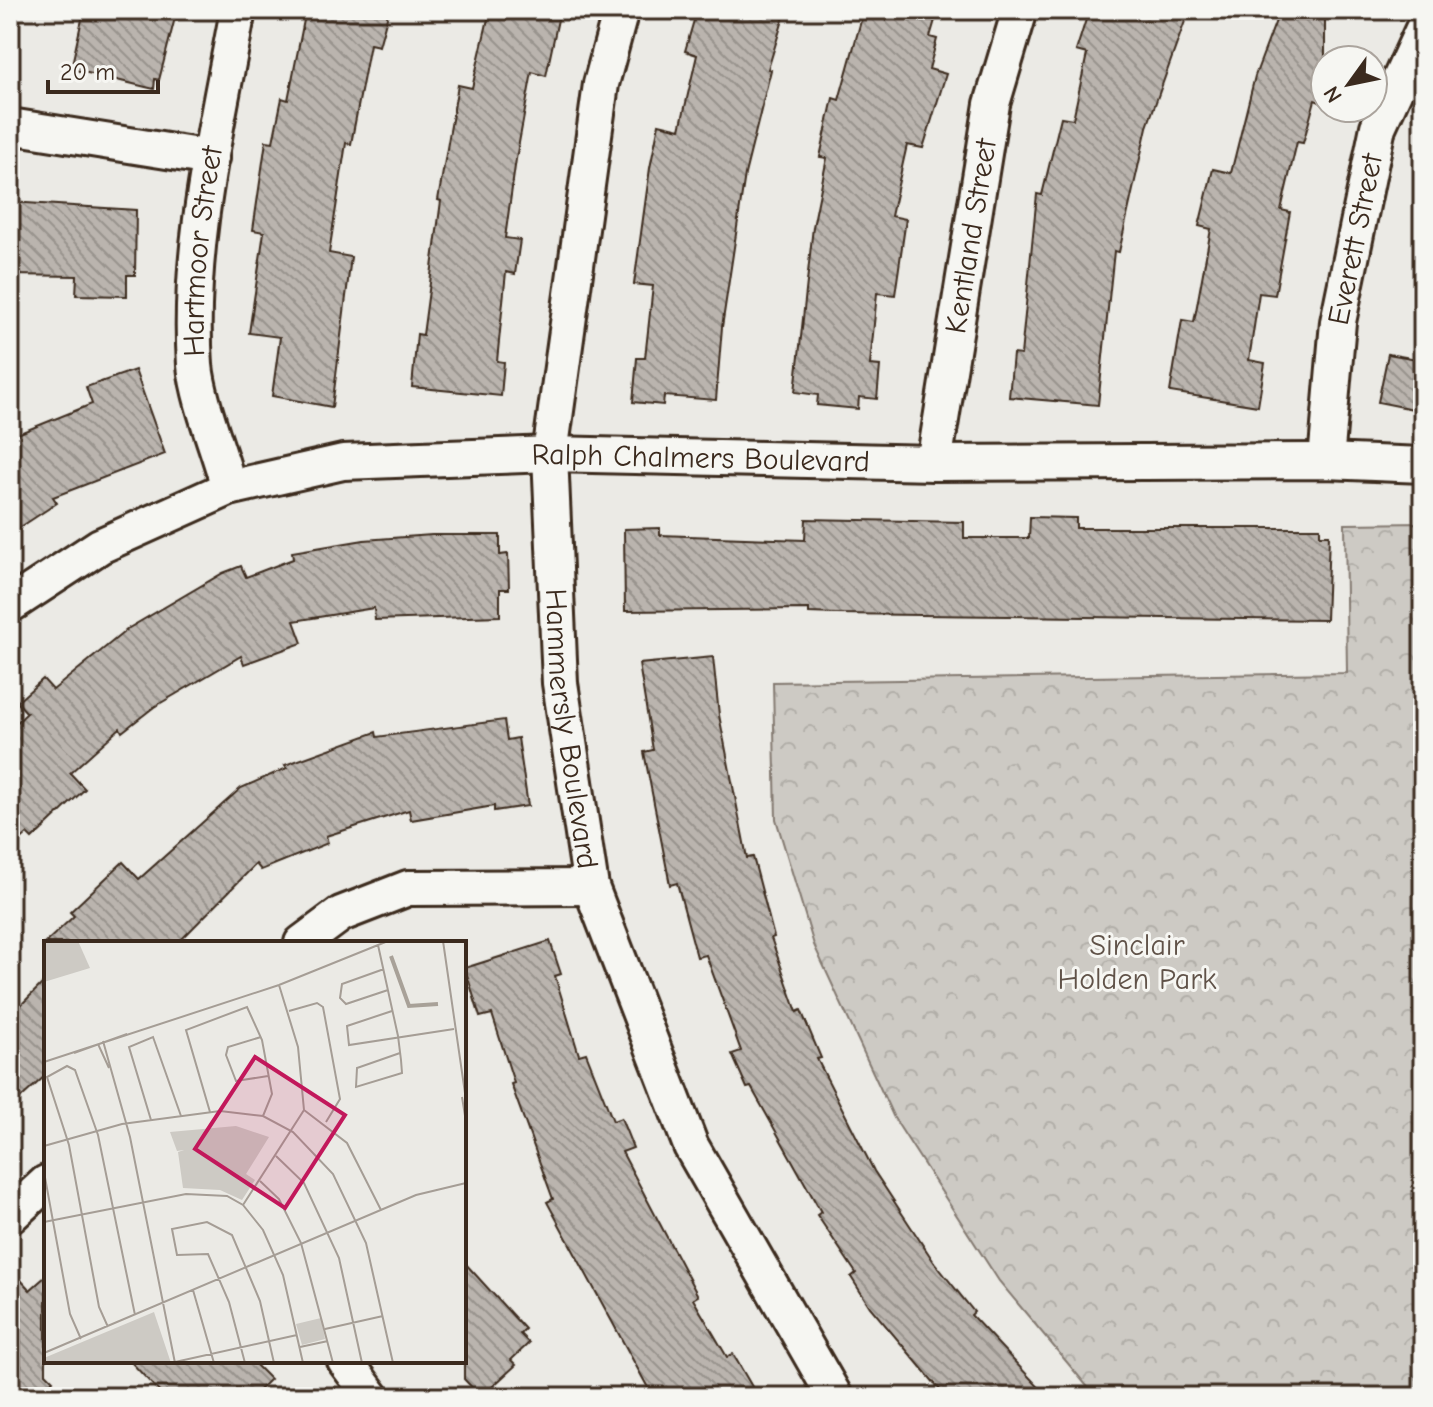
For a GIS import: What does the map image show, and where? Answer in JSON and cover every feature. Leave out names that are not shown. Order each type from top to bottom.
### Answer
[{"type":"street","name":"Hartmoor Street","points":[[229,488],[195,368],[195,279],[211,158],[238,10]]},
{"type":"street","name":"Hammersly Boulevard","points":[[621,10],[601,84],[550,454],[560,683],[591,887],[691,1146],[835,1397]]},
{"type":"street","name":"Kentland Street","points":[[934,463],[992,104],[1020,10]]},
{"type":"street","name":"Everett Street","points":[[1326,461],[1338,322],[1378,127],[1423,29]]},
{"type":"street","points":[[10,126],[211,158]]},
{"type":"street","name":"Ralph Chalmers Boulevard","points":[[10,605],[100,546],[229,488],[343,462],[550,454],[934,463],[1326,461],[1423,465]]},
{"type":"street","points":[[305,941],[341,914],[408,888],[591,887]]},
{"type":"street","points":[[10,1216],[44,1185]]},
{"type":"street","points":[[346,1363],[372,1397]]},
{"type":"green space","name":"Sinclair Holden Park","points":[[1423,523],[1423,1397],[1096,1397],[999,1281],[894,1118],[814,945],[776,819],[773,682],[1347,673],[1345,524]]},
{"type":"building","points":[[84,10],[177,10],[154,89],[71,69]]},
{"type":"building","points":[[306,10],[389,10],[379,46],[370,44],[351,144],[346,143],[329,253],[351,257],[332,407],[272,396],[280,337],[249,333],[264,232],[253,230],[266,141],[273,142],[282,98],[288,100]]},
{"type":"building","points":[[490,10],[560,10],[546,76],[532,72],[516,159],[505,238],[520,240],[515,274],[506,272],[497,361],[504,362],[501,396],[412,387],[417,334],[423,335],[441,201],[438,200],[458,85],[472,88]]},
{"type":"building","points":[[697,10],[786,10],[768,69],[771,70],[745,174],[722,327],[716,400],[664,396],[663,405],[633,402],[637,358],[645,358],[653,286],[634,284],[650,168],[659,124],[680,129],[697,55],[685,51]]},
{"type":"building","points":[[864,10],[938,10],[930,37],[937,39],[929,69],[946,74],[923,148],[907,145],[891,216],[906,219],[895,295],[877,293],[870,365],[880,366],[877,399],[859,397],[858,409],[817,405],[818,395],[795,392],[813,227],[827,158],[820,157],[833,98],[839,100]]},
{"type":"building","points":[[1089,10],[1189,10],[1147,127],[1119,252],[1114,251],[1098,405],[1009,397],[1013,354],[1021,355],[1037,194],[1042,195],[1061,117],[1073,119],[1087,54],[1076,51]]},
{"type":"building","points":[[1280,10],[1325,10],[1325,44],[1309,44],[1309,122],[1303,143],[1297,142],[1281,210],[1290,212],[1275,295],[1259,293],[1249,360],[1265,363],[1258,406],[1170,392],[1182,320],[1194,322],[1211,229],[1199,226],[1213,169],[1231,173],[1255,76]]},
{"type":"building","points":[[10,202],[136,210],[135,275],[127,275],[127,296],[76,295],[77,276],[10,275]]},
{"type":"building","points":[[1388,354],[1423,360],[1423,411],[1378,402]]},
{"type":"building","points":[[135,370],[165,454],[53,497],[57,503],[10,534],[10,437],[92,404],[86,387]]},
{"type":"building","points":[[1030,517],[1076,518],[1076,528],[1320,528],[1320,535],[1329,535],[1326,620],[836,614],[809,613],[809,609],[625,611],[624,529],[660,528],[660,535],[805,540],[806,519],[964,522],[964,538],[1029,538]]},
{"type":"building","points":[[432,535],[500,535],[500,555],[508,554],[509,589],[500,589],[500,616],[375,620],[374,608],[294,621],[302,643],[244,664],[241,656],[154,707],[122,732],[120,728],[70,773],[85,789],[32,839],[27,834],[10,849],[10,729],[27,713],[17,702],[43,679],[53,690],[129,628],[223,573],[241,566],[246,577],[293,559],[292,552],[364,540]]},
{"type":"building","points":[[713,657],[719,715],[747,858],[753,857],[774,937],[771,938],[797,1012],[801,1010],[821,1058],[817,1059],[874,1171],[934,1262],[974,1312],[971,1315],[1048,1397],[946,1397],[870,1307],[851,1277],[856,1273],[817,1215],[821,1212],[751,1087],[747,1088],[732,1054],[741,1051],[706,955],[697,957],[677,883],[670,885],[644,752],[653,750],[639,664]]},
{"type":"building","points":[[504,720],[507,740],[518,738],[528,806],[494,811],[494,806],[411,820],[409,810],[326,836],[328,843],[261,870],[256,864],[180,941],[47,941],[74,916],[70,912],[123,862],[139,879],[241,788],[287,768],[285,765],[376,732],[377,737]]},
{"type":"building","points":[[550,941],[561,974],[555,976],[579,1055],[586,1053],[613,1121],[621,1118],[633,1148],[622,1152],[698,1296],[693,1299],[727,1357],[733,1354],[758,1397],[653,1397],[547,1202],[553,1199],[511,1084],[514,1083],[492,1014],[480,1017],[466,968]]},
{"type":"building","points":[[44,982],[44,1077],[10,1108],[10,1016]]},
{"type":"building","points":[[466,1264],[525,1329],[520,1334],[529,1343],[511,1360],[516,1365],[481,1397],[464,1379]]},
{"type":"building","points":[[10,1268],[30,1290],[44,1278],[44,1363],[46,1373],[53,1380],[35,1397],[10,1397]]},
{"type":"building","points":[[132,1363],[254,1363],[270,1379],[252,1397],[164,1397]]}]
